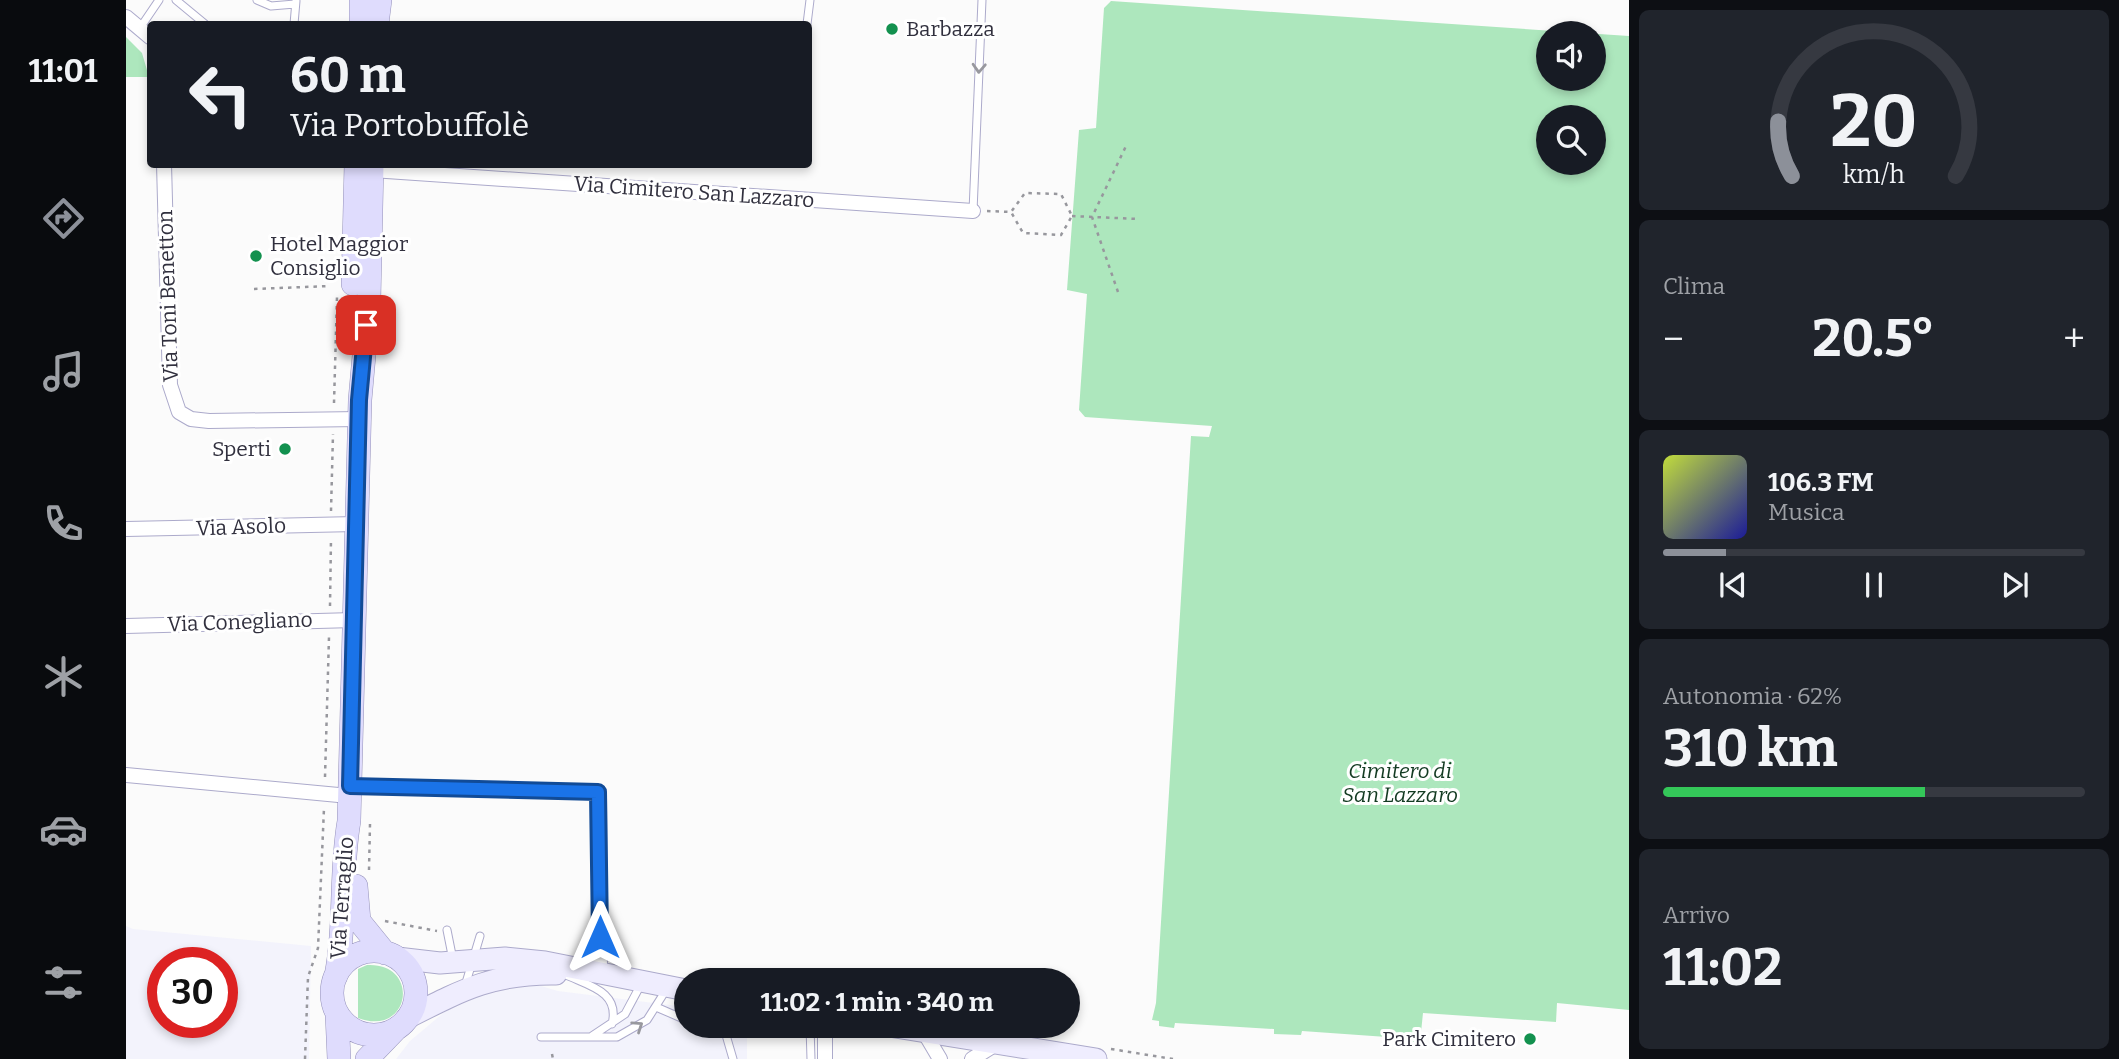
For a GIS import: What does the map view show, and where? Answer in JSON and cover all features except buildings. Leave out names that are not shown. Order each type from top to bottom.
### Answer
[{"type":"main road","points":[[361,0],[361,21]]},
{"type":"main road","points":[[377,21],[380,0]]},
{"type":"main road","name":"Via Terraglio","points":[[335,976],[342,946],[344,852],[357,790],[354,620],[359,409],[353,299],[367,168]]},
{"type":"main road","name":"Via Terraglio","points":[[349,821],[356,850],[355,901],[359,921],[391,956]]},
{"type":"main road","points":[[339,1059],[337,1014],[332,995],[335,976],[342,966],[362,953],[391,956],[413,979],[416,992],[402,1023],[367,1059]]},
{"type":"main road","points":[[337,1014],[358,1032],[371,1035],[402,1023]]},
{"type":"street","points":[[126,17],[145,32]]},
{"type":"street","name":"Via Toni Benetton","points":[[164,168],[170,385],[178,412],[191,419],[209,421],[359,409]]},
{"type":"street","name":"Via Cimitero San Lazzaro","points":[[394,168],[974,211]]},
{"type":"street","name":"Via Asolo","points":[[126,529],[356,524]]},
{"type":"street","name":"Via Conegliano","points":[[126,626],[354,620]]},
{"type":"street","points":[[126,775],[357,790],[598,792],[600,975]]},
{"type":"street","points":[[391,956],[463,962],[505,958],[545,962],[674,987]]},
{"type":"street","points":[[402,1023],[464,990],[507,976],[600,975]]},
{"type":"street","points":[[825,1038],[825,1059]]},
{"type":"street","points":[[928,1038],[940,1059]]},
{"type":"street","points":[[960,1038],[1096,1059]]},
{"type":"street","points":[[972,1059],[996,1044]]},
{"type":"lane","points":[[150,21],[159,0]]},
{"type":"lane","points":[[176,0],[201,21]]},
{"type":"lane","points":[[257,0],[271,6],[296,2],[294,21]]},
{"type":"lane","points":[[807,21],[810,0]]},
{"type":"lane","points":[[974,211],[982,0]]},
{"type":"lane","points":[[447,931],[463,962],[464,990]]},
{"type":"lane","points":[[463,962],[480,936]]},
{"type":"lane","points":[[566,974],[606,993],[613,1003],[612,1024]]},
{"type":"lane","points":[[591,1036],[625,1014],[642,982]]},
{"type":"lane","points":[[541,1037],[617,1037],[635,1030],[674,991]]},
{"type":"lane","points":[[656,1007],[674,1015]]},
{"type":"lane","points":[[727,1038],[733,1059]]},
{"type":"lane","points":[[810,1038],[811,1059]]},
{"type":"path","points":[[1118,292],[1092,217],[1126,146]]},
{"type":"path","points":[[1011,212],[1025,192],[1061,194],[1072,216]]},
{"type":"path","points":[[974,211],[1011,212]]},
{"type":"path","points":[[1011,212],[1023,233],[1061,235],[1072,216]]},
{"type":"path","points":[[1072,216],[1139,219]]},
{"type":"path","points":[[254,289],[330,286]]},
{"type":"path","points":[[357,790],[369,883]]},
{"type":"path","points":[[305,1059],[308,977],[318,948],[320,898]]},
{"type":"path","points":[[377,920],[447,931]]},
{"type":"path","points":[[552,1054],[552,1059]]},
{"type":"path","points":[[1159,1057],[1173,1059]]},
{"type":"shaded area","points":[[126,926],[133,929],[311,946],[309,1059],[126,1059]]},
{"type":"shaded area","points":[[531,983],[558,991],[674,1006],[674,1038],[747,1038],[747,1059],[396,1059],[410,1041],[448,1009],[480,993]]},
{"type":"green space","name":"Cimitero di San Lazzaro","points":[[1111,1],[1536,30],[1536,91],[1606,91],[1606,35],[1629,36],[1629,1010],[1557,1003],[1556,1022],[1423,1013],[1420,1042],[1402,1041],[1401,1038],[1302,1031],[1301,1035],[1274,1034],[1274,1029],[1175,1023],[1174,1028],[1159,1026],[1159,1021],[1152,1020],[1156,1003],[1191,436],[1209,437],[1212,426],[1085,417],[1079,410],[1087,294],[1067,290],[1079,130],[1096,128],[1104,8]]},
{"type":"green space","points":[[126,37],[142,53],[147,77],[126,77]]},
{"type":"green space","points":[[367,965],[384,967],[396,975],[402,986],[403,998],[398,1009],[389,1018],[376,1021],[358,1018],[358,969]]},
{"type":"place","name":"Barbazza","points":[[892,29]]},
{"type":"place","name":"Hotel Maggior Consiglio","points":[[256,256]]},
{"type":"place","name":"Sperti","points":[[285,449]]},
{"type":"place","name":"Park Cimitero","points":[[1530,1039]]},
{"type":"route","points":[[366,325],[359,400],[350,786],[598,792],[600,937]]}]
